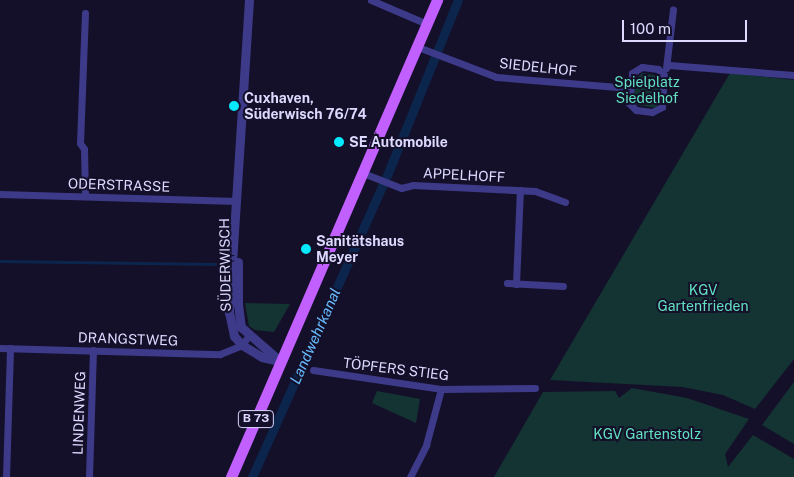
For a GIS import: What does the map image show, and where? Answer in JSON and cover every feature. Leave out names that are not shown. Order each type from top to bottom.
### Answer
[{"type":"main road","name":"B 73","points":[[231,477],[437,0]]},
{"type":"street","name":"SÜDERWISCH","points":[[242,344],[234,336],[229,312],[249,0]]},
{"type":"street","points":[[371,0],[427,24]]},
{"type":"street","points":[[663,72],[635,69],[630,88],[632,108],[644,112],[657,111],[664,101],[663,72],[669,64],[673,9]]},
{"type":"street","points":[[85,13],[80,143],[84,149],[85,196]]},
{"type":"street","name":"SIEDELHOF","points":[[418,46],[496,77],[630,88]]},
{"type":"street","points":[[669,64],[794,75]]},
{"type":"street","name":"APPELHOFF","points":[[363,173],[401,188],[413,185],[535,191],[565,202]]},
{"type":"street","points":[[516,284],[520,190]]},
{"type":"street","name":"ODERSTRASSE","points":[[0,194],[237,201]]},
{"type":"street","name":"SÜDERWISCH","points":[[237,201],[238,316],[249,335],[280,361]]},
{"type":"street","points":[[507,283],[563,286]]},
{"type":"street","points":[[249,335],[242,344],[262,357],[280,361]]},
{"type":"street","name":"DRANGSTWEG","points":[[0,348],[212,355],[242,344]]},
{"type":"street","points":[[6,477],[10,348]]},
{"type":"street","name":"LINDENWEG","points":[[89,477],[93,350]]},
{"type":"street","name":"TÖPFERS STIEG","points":[[314,370],[441,389],[535,388]]},
{"type":"street","points":[[410,477],[426,445],[441,389]]},
{"type":"green space","name":"Spielplatz Siedelhof","points":[[642,73],[660,76],[659,104],[656,108],[638,105],[632,100],[634,81]]},
{"type":"green space","name":"KGV Gartenfrieden","points":[[730,73],[794,80],[794,359],[755,409],[723,395],[683,387],[550,380]]},
{"type":"green space","points":[[245,303],[290,304],[274,332],[255,330],[249,326]]},
{"type":"green space","points":[[794,382],[794,444],[762,425]]},
{"type":"green space","name":"KGV Gartenstolz","points":[[632,388],[687,398],[749,419],[725,454],[728,467],[753,435],[794,459],[794,477],[494,477],[543,392],[615,391],[619,398]]},
{"type":"green space","points":[[377,391],[420,399],[416,423],[372,403]]},
{"type":"waterway","name":"Landwehrkanal","points":[[252,477],[390,168],[458,0]]},
{"type":"waterway","points":[[0,261],[215,264]]},
{"type":"place","name":"Cuxhaven, Süderwisch 76/74","points":[[234,106]]},
{"type":"place","name":"SE Automobile","points":[[339,142]]},
{"type":"place","name":"Sanitätshaus Meyer","points":[[306,249]]}]
